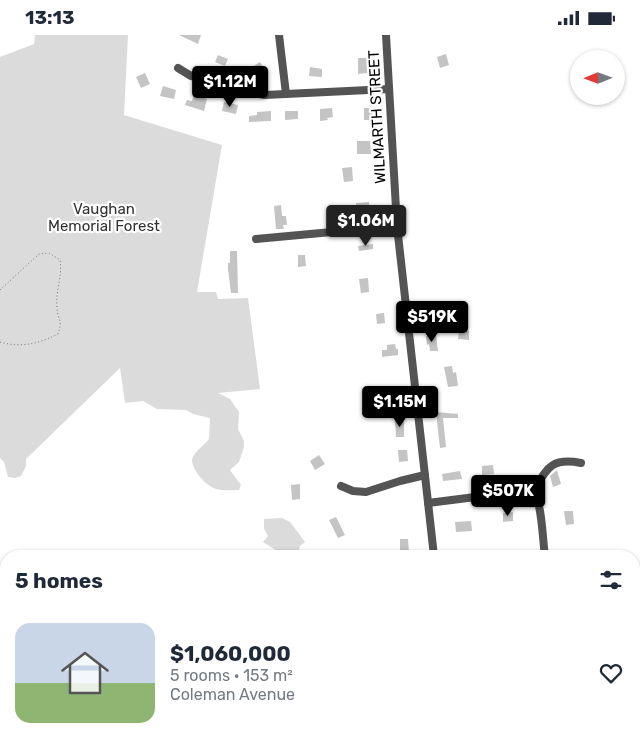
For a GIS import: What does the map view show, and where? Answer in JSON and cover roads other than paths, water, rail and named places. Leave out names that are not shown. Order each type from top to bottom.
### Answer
[{"type":"street","points":[[279,35],[286,95]]},
{"type":"street","name":"WILMARTH STREET","points":[[386,35],[397,226],[433,550]]},
{"type":"street","points":[[178,67],[191,76],[242,91],[265,95],[389,89]]},
{"type":"street","points":[[256,239],[397,226]]},
{"type":"street","points":[[532,493],[548,469],[555,463],[568,460],[581,463]]},
{"type":"street","points":[[341,486],[353,491],[366,491],[425,475]]},
{"type":"street","points":[[428,503],[523,491],[532,493],[535,495],[538,504],[544,550]]},
{"type":"park label","name":"Vaughan Memorial Forest","points":[[104,218]]}]
